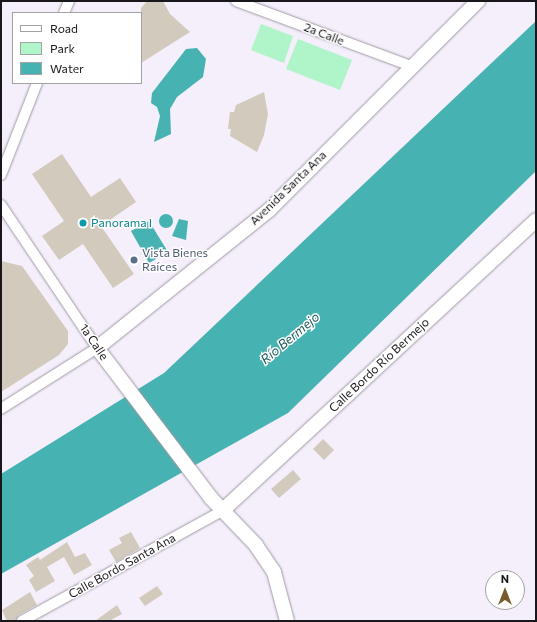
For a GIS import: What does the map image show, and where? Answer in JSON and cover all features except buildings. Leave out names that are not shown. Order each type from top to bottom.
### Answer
[{"type":"main road","name":"Avenida Santa Ana","points":[[97,348],[268,210],[478,1]]},
{"type":"main road","name":"Calle Bordo Río Bermejo","points":[[222,511],[536,220]]},
{"type":"main road","name":"1a Calle","points":[[97,348],[222,511],[256,545],[274,572],[287,621]]},
{"type":"street","points":[[64,12],[69,1]]},
{"type":"street","name":"2a Calle","points":[[236,1],[411,66]]},
{"type":"street","points":[[1,175],[37,84]]},
{"type":"street","name":"1a Calle","points":[[1,205],[97,348]]},
{"type":"street","name":"Avenida Santa Ana","points":[[1,409],[97,348]]},
{"type":"street","name":"Calle Bordo Santa Ana","points":[[22,621],[222,511]]},
{"type":"green space","points":[[261,24],[293,36],[284,63],[251,50]]},
{"type":"green space","points":[[298,39],[352,60],[340,90],[286,69]]},
{"type":"water","name":"Río Bermejo","points":[[536,21],[536,171],[288,413],[1,574],[1,474],[164,373]]},
{"type":"water","points":[[197,48],[206,59],[203,77],[177,97],[170,109],[171,134],[154,142],[160,116],[157,107],[151,103],[152,93],[186,49]]},
{"type":"water","points":[[163,214],[169,214],[173,218],[173,224],[169,228],[163,228],[159,224],[159,218]]},
{"type":"water","points":[[179,219],[188,221],[186,240],[172,236]]},
{"type":"water","points":[[149,221],[168,252],[149,263],[131,231]]},
{"type":"place","name":"Panorama I","points":[[83,223]]},
{"type":"place","name":"Vista Bienes Raíces","points":[[134,260]]}]
